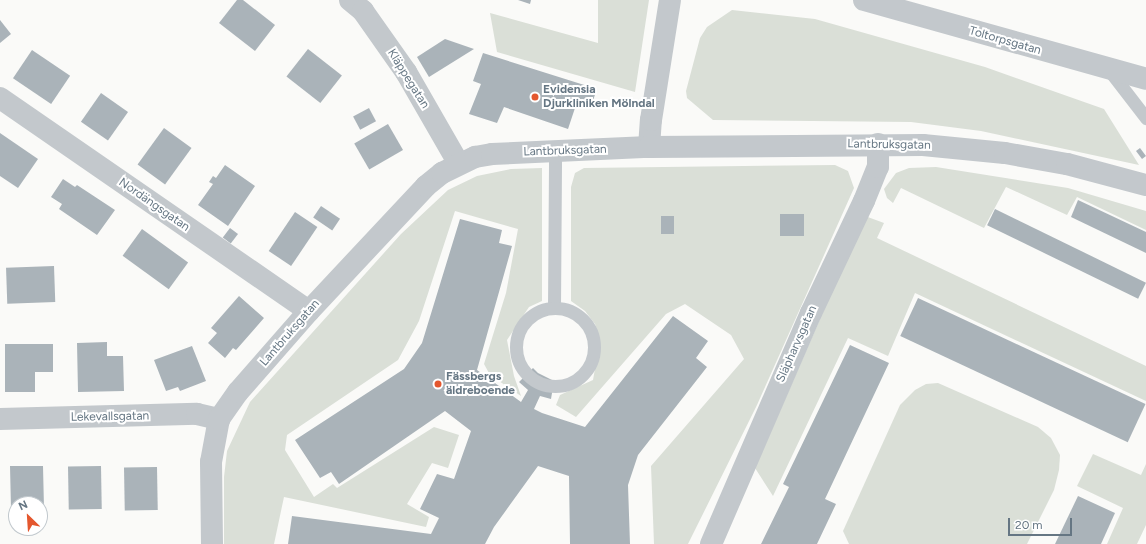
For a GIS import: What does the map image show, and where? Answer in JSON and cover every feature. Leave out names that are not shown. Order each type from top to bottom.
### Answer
[{"type":"street","name":"Kläppegatan","points":[[350,0],[363,11],[406,72],[459,164]]},
{"type":"street","points":[[649,147],[652,112],[670,0]]},
{"type":"street","name":"Toltorpsgatan","points":[[864,0],[1109,70],[1146,79]]},
{"type":"street","name":"Nordängsgatan","points":[[0,98],[309,311]]},
{"type":"street","name":"Lantbruksgatan","points":[[212,544],[211,462],[219,419],[238,392],[309,311],[426,186],[459,164],[492,154],[649,147],[878,144],[957,147],[1005,152],[1068,164],[1146,185]]},
{"type":"street","name":"Släpharvsgatan","points":[[711,544],[811,312],[867,194],[878,167],[878,144]]},
{"type":"street","name":"Lekevallsgatan","points":[[0,419],[197,414],[219,419]]},
{"type":"lane","points":[[1109,70],[1146,118]]},
{"type":"lane","points":[[554,308],[555,151]]},
{"type":"lane","points":[[554,308],[569,311],[582,318],[591,331],[594,346],[592,361],[584,374],[571,382],[556,386],[542,383],[529,375],[520,363],[517,348],[519,333],[527,320],[540,312],[554,308]]},
{"type":"shaded area","points":[[598,0],[649,0],[635,92],[497,52],[490,13],[598,43]]},
{"type":"shaded area","points":[[732,10],[815,19],[985,67],[1104,109],[1139,165],[981,131],[911,122],[713,120],[687,98],[686,91],[700,38],[707,27]]},
{"type":"shaded area","points":[[835,165],[848,171],[854,188],[757,405],[688,544],[654,544],[651,466],[744,359],[731,335],[685,304],[666,314],[576,417],[556,405],[560,395],[593,380],[600,340],[595,324],[585,311],[571,301],[571,187],[575,173],[584,168]]},
{"type":"shaded area","points":[[936,167],[1068,188],[1146,211],[1146,230],[1077,197],[1067,215],[1006,187],[984,228],[901,188],[893,203],[887,198],[884,189],[896,173],[909,168]]},
{"type":"shaded area","points":[[542,168],[542,301],[529,307],[507,340],[514,376],[521,396],[490,375],[484,364],[506,293],[518,229],[455,211],[419,321],[398,360],[287,435],[285,450],[314,497],[333,484],[337,488],[434,427],[459,435],[448,468],[432,463],[407,504],[429,517],[426,527],[284,497],[274,544],[224,544],[224,477],[227,451],[250,402],[401,234],[448,190],[477,176],[511,169]]},
{"type":"shaded area","points":[[865,216],[884,223],[877,238],[1146,366],[1146,401],[915,293],[888,356],[848,338],[773,496],[755,468]]},
{"type":"shaded area","points":[[938,383],[1038,427],[1051,438],[1060,455],[1059,470],[1054,490],[1027,544],[849,544],[843,531],[900,405],[915,390],[926,384]]},
{"type":"shaded area","points":[[1093,454],[1141,475],[1146,464],[1146,525],[1137,544],[1107,544],[1123,508],[1077,486]]},
{"type":"building","points":[[237,0],[243,0],[275,25],[255,51],[219,23]]},
{"type":"building","points":[[518,0],[531,0],[530,4]]},
{"type":"building","points":[[0,20],[11,34],[0,43]]},
{"type":"building","points":[[445,39],[474,49],[429,77],[417,57]]},
{"type":"building","points":[[308,49],[342,75],[320,103],[286,77]]},
{"type":"building","points":[[32,50],[70,76],[51,104],[13,78]]},
{"type":"building","name":"Evidensia Djurkliniken Mölndal","points":[[483,53],[597,89],[590,109],[576,105],[568,129],[504,107],[497,123],[469,114],[481,84],[473,81]]},
{"type":"building","points":[[101,93],[128,112],[108,141],[81,122]]},
{"type":"building","points":[[369,108],[376,121],[360,130],[353,116]]},
{"type":"building","points":[[388,124],[403,150],[369,169],[354,144]]},
{"type":"building","points":[[164,128],[192,148],[165,184],[138,164]]},
{"type":"building","points":[[0,133],[38,159],[18,188],[0,176]]},
{"type":"building","points":[[1140,148],[1146,156],[1142,159],[1136,151]]},
{"type":"building","points":[[225,165],[255,186],[228,226],[198,205],[213,184],[209,182],[213,176],[216,178]]},
{"type":"building","points":[[63,179],[75,187],[77,185],[115,210],[97,235],[59,209],[62,204],[51,197]]},
{"type":"building","points":[[1078,200],[1146,232],[1146,253],[1071,217]]},
{"type":"building","points":[[321,206],[340,219],[332,230],[313,218]]},
{"type":"building","points":[[995,209],[1146,283],[1138,299],[987,225]]},
{"type":"building","points":[[295,212],[317,227],[291,266],[269,251]]},
{"type":"building","points":[[780,214],[804,214],[804,236],[780,236]]},
{"type":"building","points":[[661,216],[674,216],[674,234],[661,234]]},
{"type":"building","name":"Fässbergs äldreboende","points":[[460,219],[502,230],[499,243],[512,246],[477,370],[521,402],[528,390],[519,382],[533,368],[538,373],[554,381],[551,399],[540,396],[534,409],[542,413],[585,427],[673,316],[708,341],[696,358],[707,367],[638,455],[628,485],[630,544],[570,544],[569,476],[538,466],[494,527],[485,544],[288,544],[292,516],[431,534],[439,518],[420,509],[437,474],[454,479],[471,431],[445,411],[339,484],[331,472],[320,478],[295,440],[404,369],[422,343]]},
{"type":"building","points":[[230,228],[238,234],[231,244],[223,238]]},
{"type":"building","points":[[142,229],[188,263],[169,289],[123,256]]},
{"type":"building","points":[[54,266],[55,302],[7,304],[6,268]]},
{"type":"building","points":[[239,296],[264,318],[236,350],[233,348],[225,358],[208,343],[217,333],[211,328]]},
{"type":"building","points":[[918,298],[1145,404],[1128,442],[900,336]]},
{"type":"building","points":[[107,342],[107,356],[123,356],[124,391],[78,392],[77,343]]},
{"type":"building","points":[[5,344],[53,344],[53,372],[35,372],[35,392],[5,392]]},
{"type":"building","points":[[850,345],[889,363],[825,499],[836,504],[817,544],[761,544],[789,487],[783,484]]},
{"type":"building","points":[[192,346],[206,381],[180,391],[178,387],[166,391],[154,360]]},
{"type":"building","points":[[10,466],[43,466],[44,496],[11,496]]},
{"type":"building","points":[[101,466],[102,509],[69,510],[68,467]]},
{"type":"building","points":[[157,467],[158,510],[125,511],[124,468]]},
{"type":"building","points":[[1078,496],[1115,513],[1101,544],[1055,544]]},
{"type":"place","name":"Evidensia Djurkliniken Mölndal","points":[[535,97]]},
{"type":"place","name":"Fässbergs äldreboende","points":[[438,384]]}]
